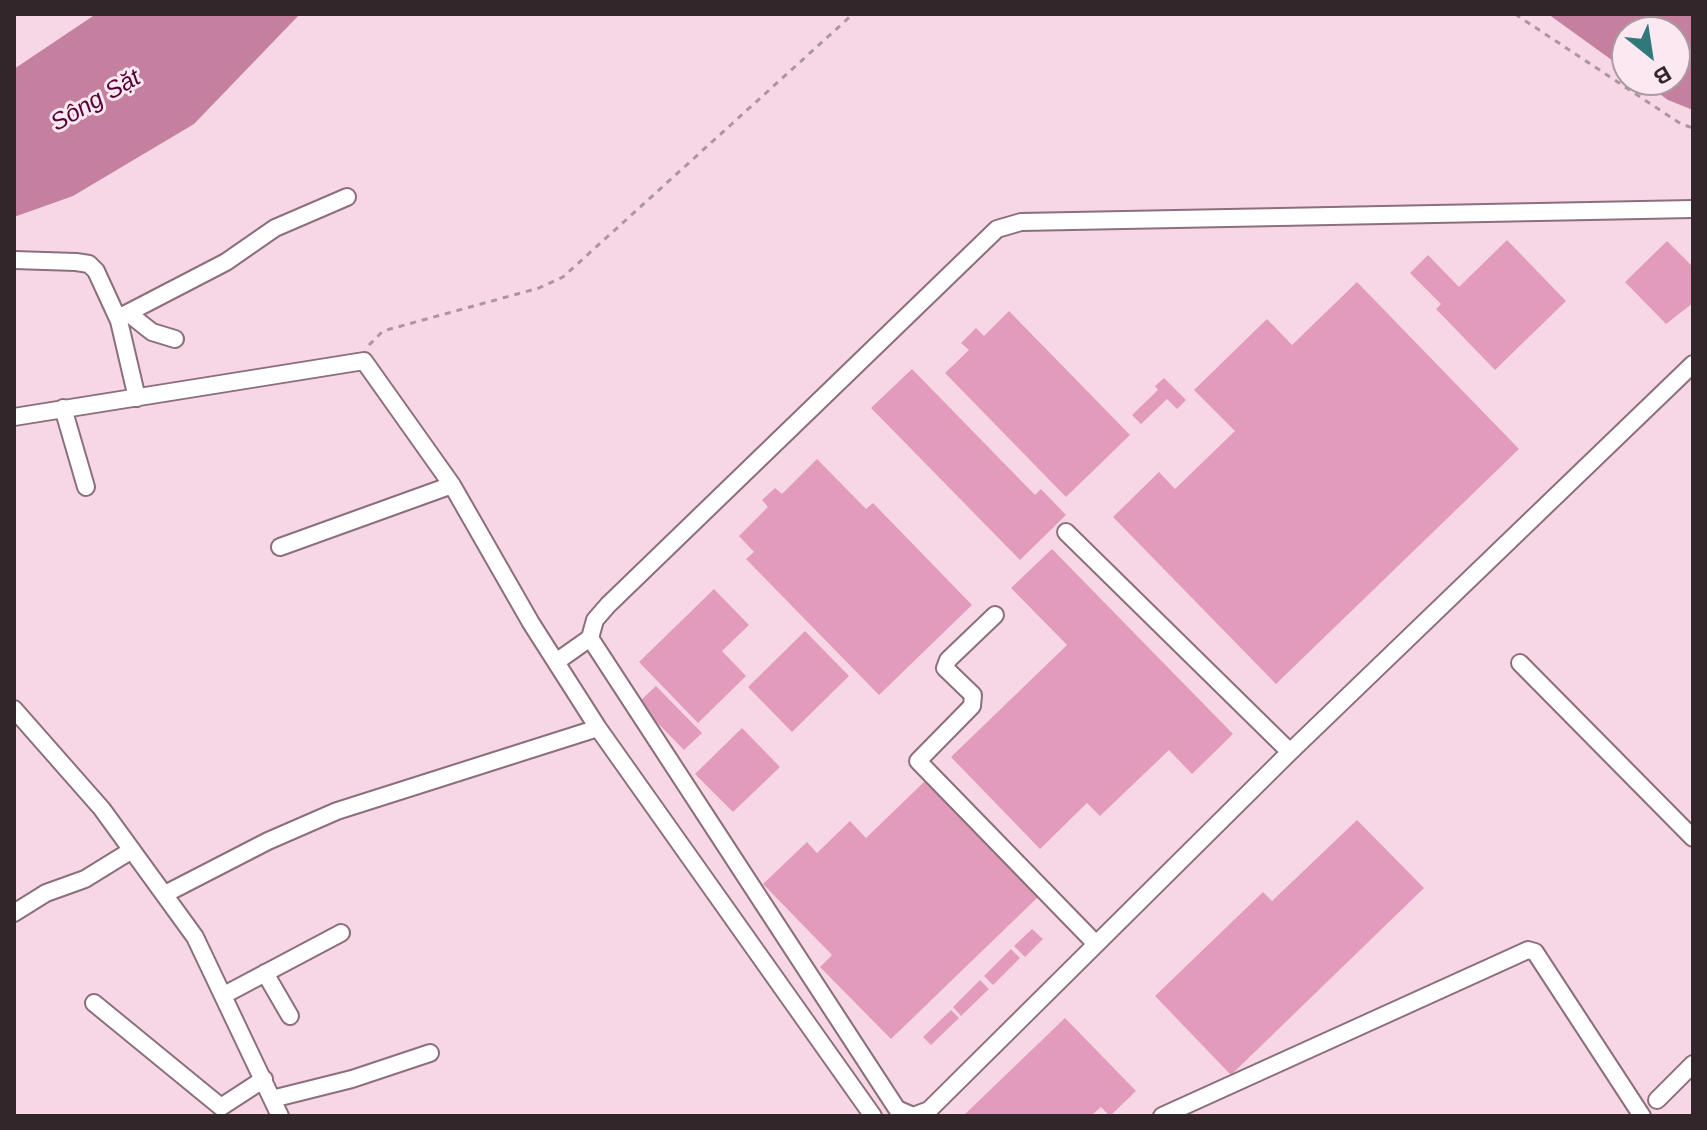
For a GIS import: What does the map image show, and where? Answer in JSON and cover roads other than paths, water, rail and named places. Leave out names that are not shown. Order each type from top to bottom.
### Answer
[{"type":"street","points":[[123,316],[226,262],[275,228],[347,197]]},
{"type":"street","points":[[556,662],[590,638],[595,620],[608,605],[997,229],[1021,222],[1693,209]]},
{"type":"street","points":[[14,260],[89,264],[123,316],[137,398]]},
{"type":"street","points":[[123,316],[152,332],[175,339]]},
{"type":"street","points":[[14,417],[364,361],[452,485],[598,728],[873,1116]]},
{"type":"street","points":[[590,638],[897,1109],[913,1116],[929,1110],[1290,752],[1693,364]]},
{"type":"street","points":[[63,408],[86,487]]},
{"type":"street","points":[[280,547],[452,485]]},
{"type":"street","points":[[1066,532],[1290,752]]},
{"type":"street","points":[[995,615],[948,660],[945,668],[973,695],[972,706],[918,761],[1096,944]]},
{"type":"street","points":[[1520,663],[1693,838]]},
{"type":"street","points":[[14,709],[84,787],[195,937],[280,1116]]},
{"type":"street","points":[[165,894],[268,841],[337,811],[598,728]]},
{"type":"street","points":[[14,913],[46,893],[85,879],[132,850]]},
{"type":"street","points":[[224,995],[341,933]]},
{"type":"street","points":[[1162,1116],[1528,950],[1535,952],[1642,1116]]},
{"type":"street","points":[[265,973],[290,1016]]},
{"type":"street","points":[[94,1003],[221,1107]]},
{"type":"street","points":[[272,1099],[352,1079],[430,1053]]},
{"type":"street","points":[[1657,1100],[1693,1064]]},
{"type":"street","points":[[205,1116],[264,1079]]},
{"type":"water","name":"Sông Sặt","points":[[96,14],[300,14],[194,124],[73,196],[14,217],[14,69]]},
{"type":"water","points":[[1548,14],[1693,14],[1693,110],[1662,96],[1691,96],[1691,16],[1611,16],[1611,59]]}]
